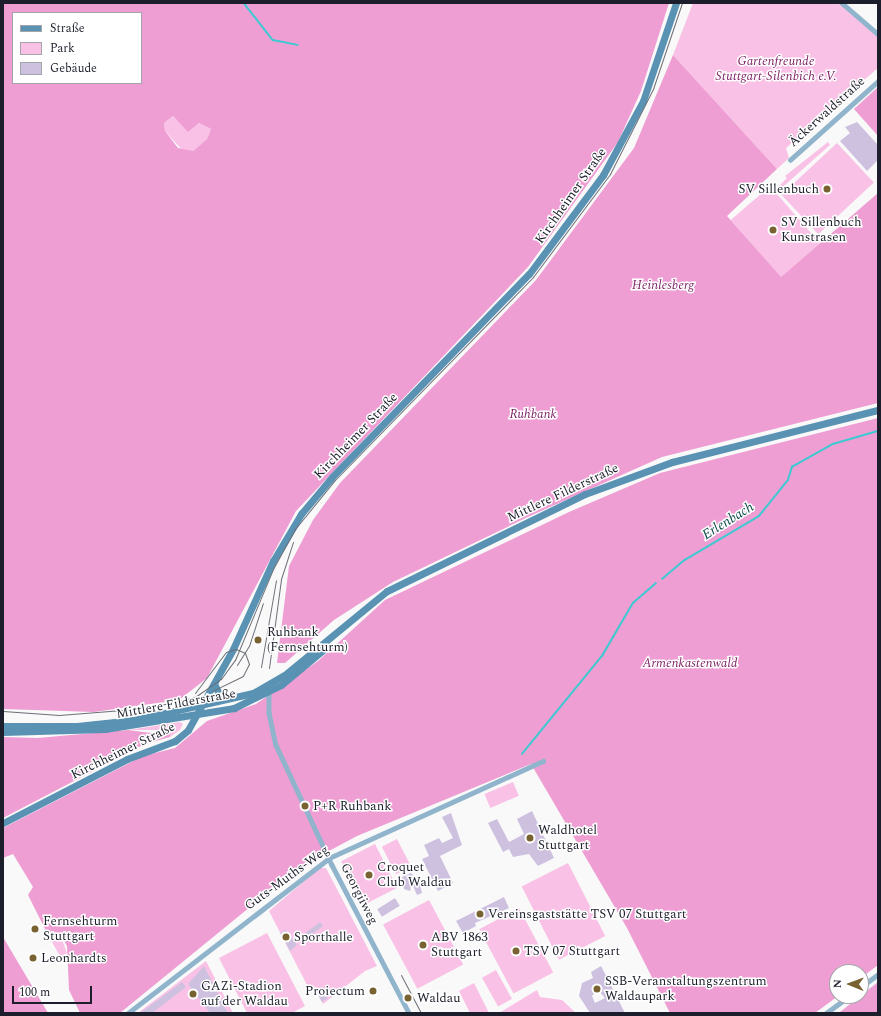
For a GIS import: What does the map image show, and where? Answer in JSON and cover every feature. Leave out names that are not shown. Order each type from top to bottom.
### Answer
[{"type":"main road","name":"Kirchheimer Straße","points":[[3,823],[145,750],[175,741],[188,730],[214,684],[273,561],[302,514],[332,477],[529,274],[603,175],[643,101],[676,3]]},
{"type":"main road","name":"Mittlere Filderstraße","points":[[3,726],[105,724],[237,698],[276,680],[346,622],[387,591],[585,494],[672,462],[878,410]]},
{"type":"main road","name":"Mittlere Filderstraße","points":[[3,732],[105,729],[234,708],[269,692],[303,668],[346,622]]},
{"type":"main road","points":[[269,692],[276,680]]},
{"type":"main road","points":[[214,684],[221,697],[237,698]]},
{"type":"street","points":[[842,3],[878,34]]},
{"type":"street","name":"Äckerwaldstraße","points":[[790,160],[878,81]]},
{"type":"street","name":"Georgiiweg","points":[[269,692],[268,704],[276,745],[329,858],[409,1013]]},
{"type":"street","name":"Guts-Muths-Weg","points":[[128,1013],[329,858],[543,761]]},
{"type":"street","points":[[869,981],[878,974]]},
{"type":"street","points":[[826,1013],[838,1004]]},
{"type":"green space","points":[[3,3],[669,3],[641,91],[618,142],[528,267],[296,511],[207,678],[179,700],[94,712],[3,709]],"holes":[[[173,116],[188,132],[199,123],[211,129],[207,139],[193,151],[178,148],[165,131],[164,123]]]},
{"type":"green space","name":"Gartenfreunde Stuttgart-Silenbich e.V.","points":[[693,3],[838,3],[878,37],[878,68],[786,148],[789,158],[777,169],[673,55]]},
{"type":"green space","points":[[673,55],[777,169],[727,216],[781,277],[878,193],[878,403],[662,457],[530,516],[393,582],[334,620],[285,663],[277,663],[289,566],[313,520],[340,483],[536,280],[634,148]]},
{"type":"green space","points":[[878,87],[878,136],[854,109]]},
{"type":"green space","points":[[173,116],[188,131],[199,123],[211,129],[207,139],[193,151],[183,151],[165,131],[164,123]]},
{"type":"green space","points":[[828,142],[830,145],[777,192],[775,190],[787,178],[785,176]]},
{"type":"green space","name":"SV Sillenbuch","points":[[837,143],[874,182],[818,234],[781,195]]},
{"type":"green space","name":"SV Sillenbuch Kunstrasen","points":[[770,186],[820,243],[781,277],[731,220]]},
{"type":"green space","name":"Armenkastenwald","points":[[878,418],[878,965],[869,972],[869,964],[829,964],[829,1003],[815,1013],[670,1013],[627,928],[531,764],[357,836],[327,852],[250,907],[120,1013],[80,1013],[69,990],[67,946],[60,934],[48,935],[28,895],[33,887],[13,854],[3,858],[3,828],[143,756],[175,748],[207,721],[256,704],[318,661],[385,600],[569,512],[660,473]]},
{"type":"green space","points":[[180,722],[183,724],[180,730],[170,737],[170,730],[128,730]]},
{"type":"green space","points":[[128,730],[151,733],[170,730],[170,737],[145,744],[3,818],[3,737],[37,738]]},
{"type":"green space","points":[[513,782],[519,796],[490,808],[484,794]]},
{"type":"green space","points":[[397,839],[411,867],[396,874],[382,847]]},
{"type":"green space","name":"Croquet Club Waldau","points":[[375,844],[397,888],[363,905],[341,861]]},
{"type":"green space","points":[[568,863],[605,936],[559,960],[522,887]]},
{"type":"green space","points":[[320,868],[326,868],[377,966],[365,971],[323,1004],[314,986],[309,989],[269,911]]},
{"type":"green space","name":"ABV 1863 Stuttgart","points":[[429,900],[463,964],[417,989],[383,924]]},
{"type":"green space","name":"TSV 07 Stuttgart","points":[[519,908],[553,972],[514,994],[479,929]]},
{"type":"green space","points":[[267,933],[305,1006],[292,1013],[247,1013],[219,958]]},
{"type":"green space","points":[[60,934],[67,953],[61,958],[48,935]]},
{"type":"green space","points":[[3,937],[48,1013],[3,1013]]},
{"type":"green space","name":"GAZi-Stadion auf der Waldau","points":[[206,961],[233,1013],[138,1013]]},
{"type":"green space","points":[[496,970],[512,999],[498,1007],[482,978]]},
{"type":"green space","points":[[878,982],[878,1013],[840,1013],[850,1004],[869,1004],[869,989]]},
{"type":"green space","points":[[474,983],[489,1013],[470,1013],[459,991]]},
{"type":"green space","points":[[537,990],[540,997],[562,1000],[576,1013],[499,1013]]},
{"type":"building","points":[[857,122],[878,145],[878,160],[867,171],[840,141],[850,133],[845,127]]},
{"type":"building","name":"Waldhotel Stuttgart","points":[[532,811],[554,858],[538,866],[529,854],[513,857],[509,849],[503,852],[488,823],[497,819],[509,842],[524,834],[517,819]]},
{"type":"building","points":[[451,813],[462,845],[440,856],[453,883],[438,891],[422,859],[429,856],[424,845],[439,838],[442,843],[453,838],[442,817]]},
{"type":"building","points":[[411,873],[419,881],[422,893],[417,895],[412,884],[410,891],[404,889],[402,877]]},
{"type":"building","name":"Vereinsgaststätte TSV 07 Stuttgart","points":[[504,897],[509,908],[475,923],[476,926],[463,933],[456,921]]},
{"type":"building","points":[[395,898],[400,906],[382,917],[377,909]]},
{"type":"building","points":[[320,922],[323,926],[303,941],[300,937]]},
{"type":"building","name":"Sporthalle","points":[[286,930],[297,945],[290,951],[280,933]]},
{"type":"building","points":[[204,966],[228,1013],[210,1013],[188,984]]},
{"type":"building","name":"SSB-Veranstaltungszentrum Waldaupark","points":[[601,966],[625,1013],[590,1013],[579,996],[582,983],[593,978],[591,972]],"holes":[[[598,990],[605,998],[595,1003],[592,996]]]},
{"type":"building","points":[[182,982],[186,987],[152,1013],[140,1013]]},
{"type":"building","points":[[322,987],[328,999],[322,1002],[316,990]]},
{"type":"waterway","points":[[244,3],[273,40],[298,45]]},
{"type":"waterway","name":"Erlenbach","points":[[662,579],[685,560],[759,516],[788,480],[792,467],[833,444],[878,431]]},
{"type":"waterway","name":"Erlenbach","points":[[522,754],[602,656],[633,603],[656,583]]},
{"type":"tram line","points":[[3,711],[59,715],[148,708],[195,697],[221,679],[235,660],[273,569],[295,529],[335,480],[533,277],[610,174],[653,89],[682,3]]},
{"type":"tram line","points":[[269,668],[281,579],[293,542]]},
{"type":"tram line","points":[[261,667],[276,580]]},
{"type":"tram line","points":[[237,665],[249,646],[263,603]]},
{"type":"tram line","points":[[195,693],[226,652],[236,649],[245,653],[249,664],[243,676],[212,691]]},
{"type":"tram line","points":[[401,975],[421,1013]]},
{"type":"place","name":"SV Sillenbuch","points":[[827,189]]},
{"type":"place","name":"SV Sillenbuch Kunstrasen","points":[[773,230]]},
{"type":"place","name":"Ruhbank (Fernsehturm)","points":[[258,640]]},
{"type":"place","name":"P+R Ruhbank","points":[[305,806]]},
{"type":"place","name":"Waldhotel Stuttgart","points":[[530,838]]},
{"type":"place","name":"Croquet Club Waldau","points":[[369,875]]},
{"type":"place","name":"Vereinsgaststätte TSV 07 Stuttgart","points":[[480,914]]},
{"type":"place","name":"Fernsehturm Stuttgart","points":[[35,929]]},
{"type":"place","name":"Sporthalle","points":[[286,937]]},
{"type":"place","name":"ABV 1863 Stuttgart","points":[[423,945]]},
{"type":"place","name":"TSV 07 Stuttgart","points":[[516,951]]},
{"type":"place","name":"Leonhardts","points":[[33,958]]},
{"type":"place","name":"SSB-Veranstaltungszentrum Waldaupark","points":[[597,989]]},
{"type":"place","name":"Proiectum","points":[[373,991]]},
{"type":"place","name":"GAZi-Stadion auf der Waldau","points":[[193,994]]},
{"type":"place","name":"Waldau","points":[[408,998]]},
{"type":"park label","name":"Heinlesberg","points":[[663,285]]},
{"type":"park label","name":"Ruhbank","points":[[533,414]]}]
